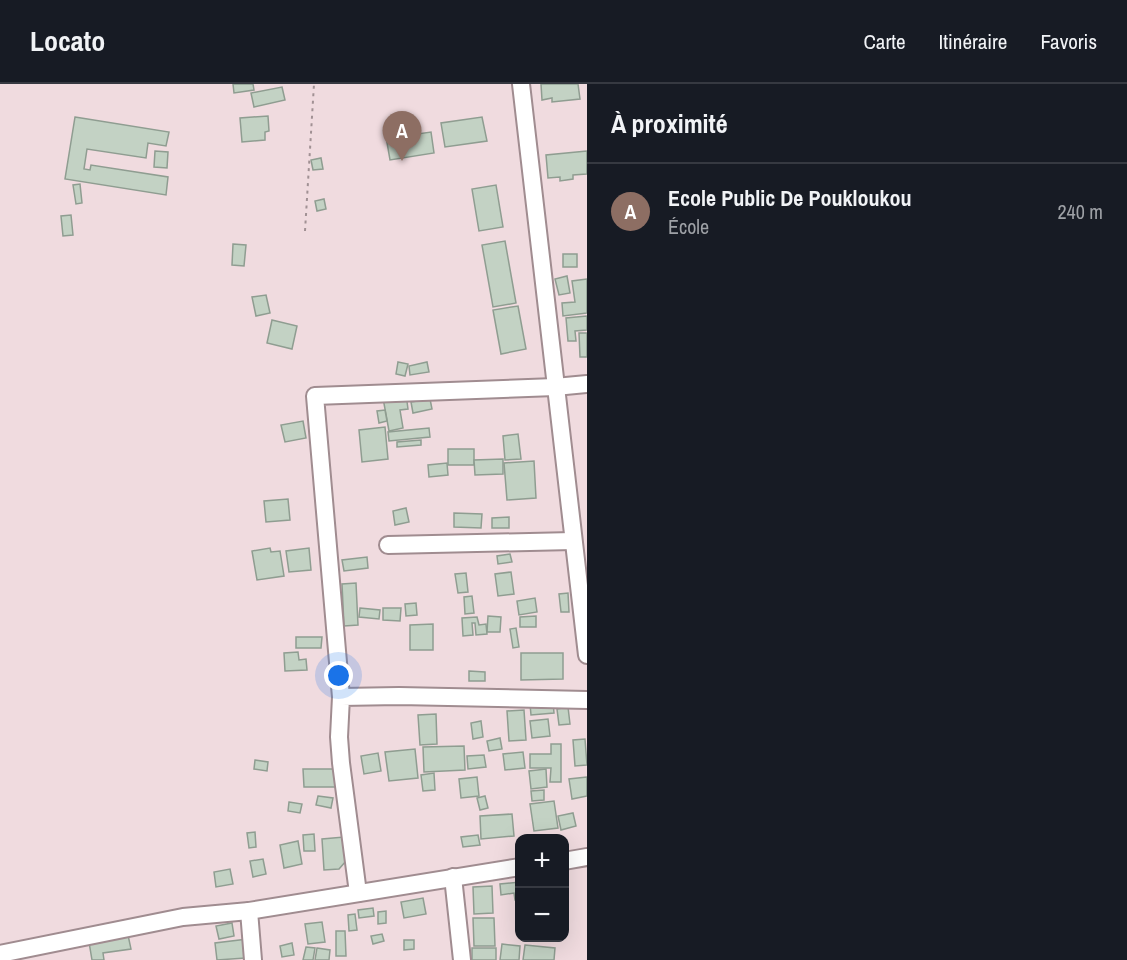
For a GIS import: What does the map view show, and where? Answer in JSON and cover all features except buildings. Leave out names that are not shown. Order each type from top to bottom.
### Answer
[{"type":"street","points":[[520,84],[573,542],[582,568],[587,655]]},
{"type":"street","points":[[358,892],[341,763],[339,737],[341,697],[315,396],[587,384]]},
{"type":"street","points":[[388,545],[573,542]]},
{"type":"street","points":[[341,697],[587,700]]},
{"type":"street","points":[[569,860],[587,857]]},
{"type":"street","points":[[0,954],[183,917],[249,911],[515,868]]},
{"type":"street","points":[[453,877],[462,960]]},
{"type":"street","points":[[249,911],[253,960]]},
{"type":"path","points":[[305,231],[314,84]]},
{"type":"place","name":"Ecole Public De Poukloukou","points":[[402,161]]}]
